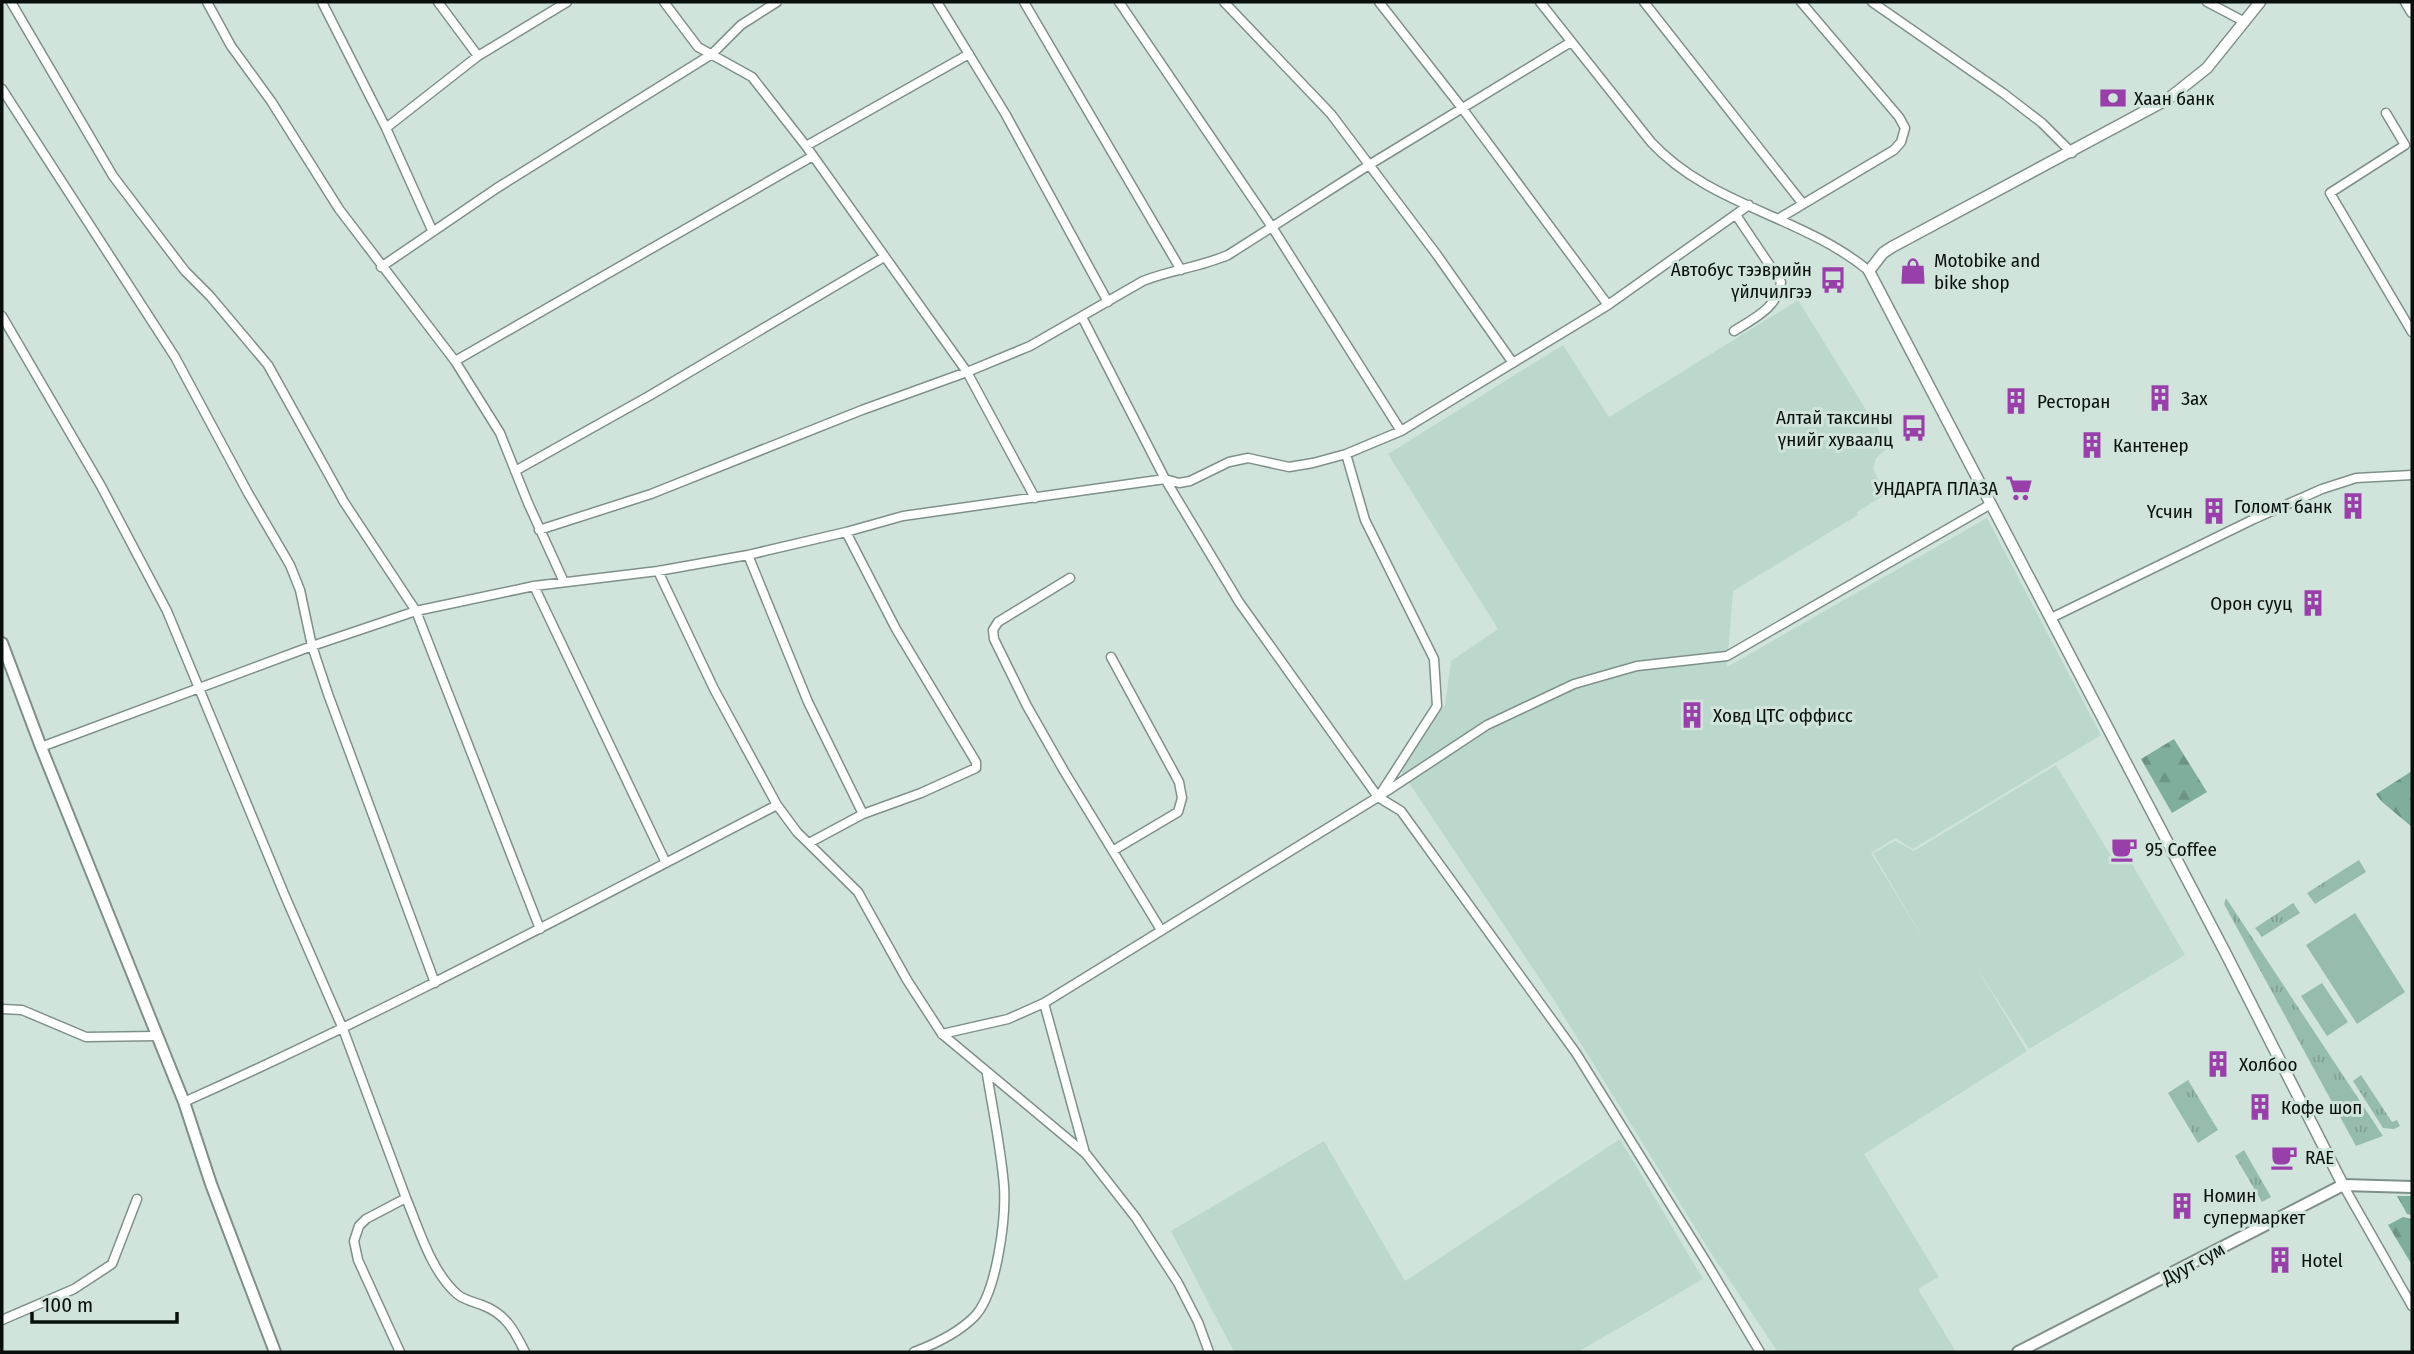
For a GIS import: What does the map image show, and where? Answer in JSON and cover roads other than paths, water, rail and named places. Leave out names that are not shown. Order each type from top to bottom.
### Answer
[{"type":"main road","points":[[2,643],[184,1102],[211,1184],[275,1352]]},
{"type":"main road","name":"Дуут сум","points":[[2018,1352],[2343,1185],[2412,1187]]},
{"type":"street","points":[[11,2],[113,176],[186,271],[268,365],[344,502],[416,611],[540,929]]},
{"type":"street","points":[[207,2],[231,46],[271,102],[339,209],[455,361],[500,433],[539,530],[564,582]]},
{"type":"street","points":[[321,2],[386,128],[432,230]]},
{"type":"street","points":[[438,2],[478,56]]},
{"type":"street","points":[[386,128],[478,56],[567,2]]},
{"type":"street","points":[[664,2],[698,47],[752,77],[806,146],[967,372],[1035,498]]},
{"type":"street","points":[[381,267],[432,230],[712,54],[741,25],[777,2]]},
{"type":"street","points":[[937,2],[1006,115],[1108,302]]},
{"type":"street","points":[[1024,2],[1181,270]]},
{"type":"street","points":[[1119,2],[1272,227],[1401,431]]},
{"type":"street","points":[[1224,2],[1332,114],[1513,363]]},
{"type":"street","points":[[1379,2],[1462,108],[1608,305]]},
{"type":"street","points":[[1540,2],[1651,142],[1670,161],[1695,178],[1833,245],[1869,271],[2343,1185],[2412,1306]]},
{"type":"street","points":[[1644,2],[1803,204]]},
{"type":"street","points":[[1779,219],[1894,150],[1902,142],[1905,128],[1899,117],[1801,2]]},
{"type":"street","points":[[1872,2],[2003,93],[2042,124],[2072,153]]},
{"type":"street","points":[[2207,2],[2245,22]]},
{"type":"street","points":[[1869,271],[1883,253],[1892,247],[2158,106],[2207,68],[2259,2]]},
{"type":"street","points":[[2406,2],[2412,12]]},
{"type":"street","points":[[539,530],[651,494],[862,410],[967,372],[1030,346],[1143,281],[1163,273],[1208,264],[1228,255],[1368,165],[1571,43]]},
{"type":"street","points":[[806,146],[969,54]]},
{"type":"street","points":[[2,89],[175,357],[290,565],[300,590],[312,646],[435,983]]},
{"type":"street","points":[[2386,113],[2405,145],[2330,193],[2412,332]]},
{"type":"street","points":[[455,361],[813,156]]},
{"type":"street","points":[[41,747],[312,646],[416,611],[534,586],[658,571],[748,555],[903,516],[1165,479],[1178,483],[1190,481],[1228,462],[1248,458],[1289,467],[1346,454],[1401,431],[1608,305],[1749,205]]},
{"type":"street","points":[[1734,331],[1766,310],[1780,295],[1781,282],[1736,215]]},
{"type":"street","points":[[515,471],[649,396],[884,257]]},
{"type":"street","points":[[2,316],[101,486],[167,611],[343,1029],[406,1198],[434,1262],[446,1282],[460,1297],[495,1310],[507,1320],[525,1352]]},
{"type":"street","points":[[1082,317],[1165,479],[1238,602],[1378,797],[1401,811],[1576,1053],[1760,1352]]},
{"type":"street","points":[[1346,454],[1365,520],[1434,659],[1437,706],[1378,797]]},
{"type":"street","points":[[2050,618],[2322,489],[2356,478],[2412,475]]},
{"type":"street","points":[[942,1034],[1008,1019],[1044,1003],[1378,797],[1487,725],[1574,684],[1637,666],[1727,656],[1991,504]]},
{"type":"street","points":[[809,843],[863,814],[975,768],[976,762],[896,629],[846,532]]},
{"type":"street","points":[[748,555],[808,702],[863,814]]},
{"type":"street","points":[[658,571],[714,690],[777,806],[797,832],[858,892],[906,980],[942,1034],[1086,1154],[1162,1255],[1188,1302],[1209,1352]]},
{"type":"street","points":[[1070,578],[998,622],[993,630],[994,639],[1063,771],[1161,930]]},
{"type":"street","points":[[534,586],[666,863]]},
{"type":"street","points":[[1111,657],[1180,782],[1182,798],[1178,812],[1114,850]]},
{"type":"street","points":[[184,1102],[343,1029],[777,806]]},
{"type":"street","points":[[1044,1003],[1086,1154]]},
{"type":"street","points":[[2,1009],[22,1010],[86,1037],[156,1036]]},
{"type":"street","points":[[914,1352],[939,1342],[975,1316],[993,1276],[999,1253],[1004,1189],[987,1074]]},
{"type":"street","points":[[400,1352],[358,1260],[354,1241],[359,1226],[366,1219],[406,1198]]},
{"type":"street","points":[[2,1320],[74,1289],[112,1264],[137,1199]]},
{"type":"place","name":"Хаан банк","points":[[2113,98]]},
{"type":"place","name":"Motobike and bike shop","points":[[1913,271]]},
{"type":"place","name":"Автобус тээврийн үйлчилгээ","points":[[1833,280]]},
{"type":"place","name":"Зах","points":[[2160,398]]},
{"type":"place","name":"Ресторан","points":[[2016,401]]},
{"type":"place","name":"Алтай таксины үнийг хуваалц","points":[[1914,428]]},
{"type":"place","name":"Кантенер","points":[[2092,445]]},
{"type":"place","name":"УНДАРГА ПЛАЗА","points":[[2019,488]]},
{"type":"place","name":"Голомт банк","points":[[2353,506]]},
{"type":"place","name":"Үсчин","points":[[2214,511]]},
{"type":"place","name":"Орон сууц","points":[[2313,603]]},
{"type":"place","name":"Ховд ЦТС оффисс","points":[[1692,715]]},
{"type":"place","name":"95 Coffee","points":[[2124,849]]},
{"type":"place","name":"Холбоо","points":[[2218,1064]]},
{"type":"place","name":"Кофе шоп","points":[[2260,1107]]},
{"type":"place","name":"RAE","points":[[2284,1157]]},
{"type":"place","name":"Номин супермаркет","points":[[2182,1206]]},
{"type":"place","name":"Hotel","points":[[2280,1260]]}]
